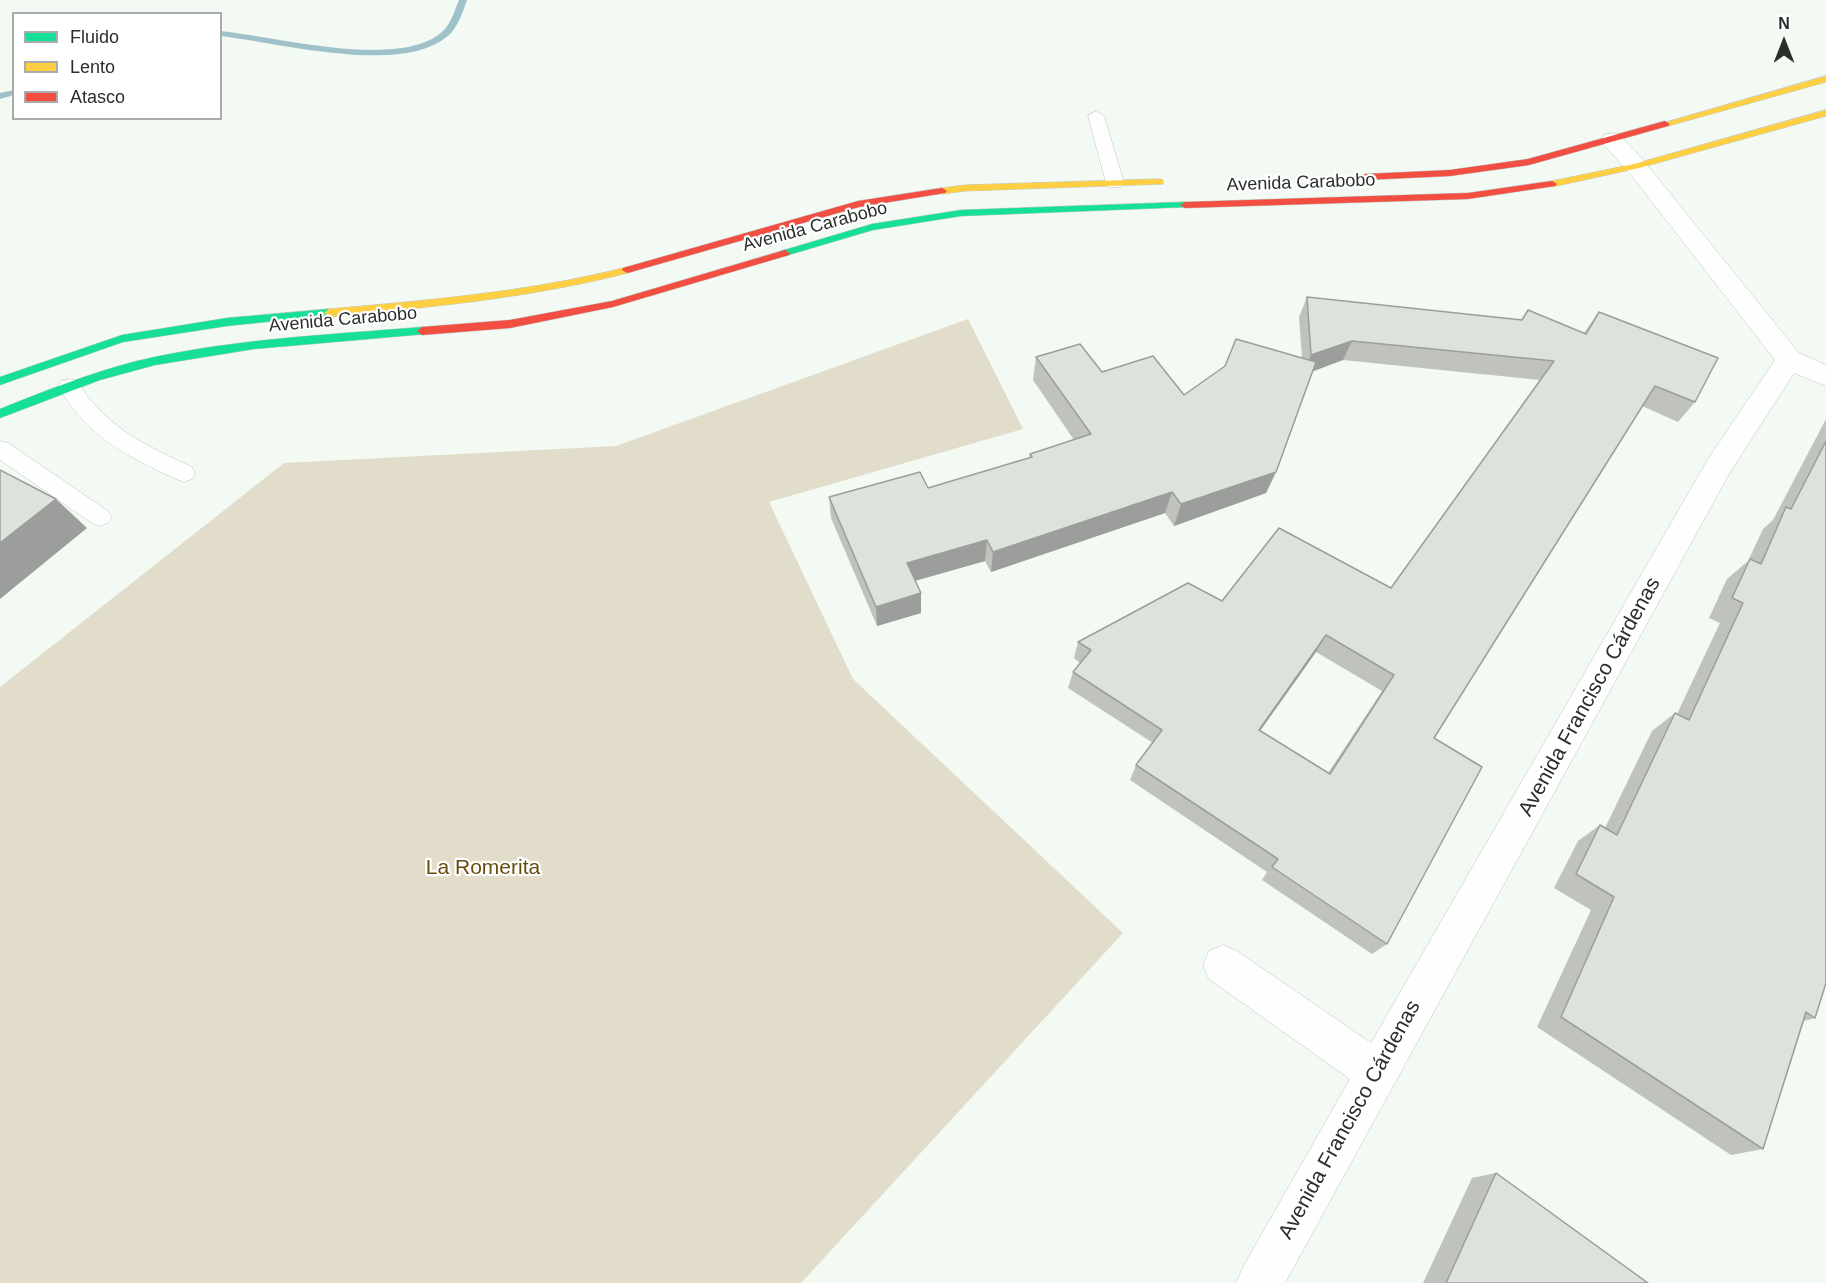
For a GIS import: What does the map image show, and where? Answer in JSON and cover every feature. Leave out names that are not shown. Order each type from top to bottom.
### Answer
[{"type":"main road","name":"Avenida Carabobo","points":[[1346,177],[1450,173],[1529,162],[1826,79]]},
{"type":"main road","name":"Avenida Carabobo","points":[[0,414],[69,386],[153,361],[233,347],[510,324],[613,304],[872,227],[961,213],[1468,196],[1558,183],[1636,166],[1826,113]]},
{"type":"main road","name":"Avenida Carabobo","points":[[0,381],[122,339],[227,322],[498,297],[597,279],[858,204],[965,188],[1173,182]]},
{"type":"street","points":[[1612,140],[1636,166],[1789,360],[1826,376]]},
{"type":"street","name":"Avenida Francisco Cárdenas","points":[[1259,1283],[1718,467],[1789,360]]},
{"type":"street","points":[[1223,965],[1376,1072]]},
{"type":"lane","points":[[1096,116],[1115,183]]},
{"type":"lane","points":[[69,386],[78,403],[115,439],[184,473]]},
{"type":"lane","points":[[0,449],[100,517]]},
{"type":"green space","name":"La Romerita","points":[[968,319],[1023,429],[769,502],[853,679],[1123,933],[801,1283],[0,1283],[0,687],[284,463],[616,446]]},
{"type":"building","points":[[1307,297],[1522,320],[1528,310],[1586,334],[1599,312],[1718,358],[1695,402],[1655,386],[1434,738],[1482,767],[1387,944],[1272,867],[1278,859],[1136,765],[1162,730],[1073,672],[1091,650],[1078,642],[1188,583],[1222,601],[1279,528],[1391,588],[1554,361],[1352,341],[1311,355]],"holes":[[[1326,635],[1394,675],[1330,774],[1259,730]]]},
{"type":"building","points":[[1236,339],[1316,362],[1276,472],[1181,504],[1172,492],[993,552],[987,540],[907,563],[921,593],[876,607],[829,497],[920,472],[928,488],[1032,457],[1030,454],[1091,434],[1036,357],[1080,344],[1102,372],[1153,356],[1184,395],[1225,366]]},
{"type":"building","points":[[1826,441],[1826,983],[1815,1018],[1806,1012],[1763,1149],[1561,1017],[1614,897],[1576,874],[1600,825],[1617,835],[1675,713],[1689,720],[1743,603],[1732,598],[1750,559],[1761,564],[1786,507],[1791,509]]},
{"type":"building","points":[[0,470],[56,499],[0,543]]},
{"type":"building","points":[[1496,1173],[1648,1283],[1446,1283]]},
{"type":"waterway","points":[[222,33],[337,50],[369,53],[399,52],[425,45],[446,33],[454,22],[463,0]]},
{"type":"waterway","points":[[0,96],[12,93]]},
{"type":"traffic: fast","points":[[785,253],[872,227],[961,213],[1185,205]]},
{"type":"traffic: fast","points":[[0,381],[122,339],[227,322],[329,313]]},
{"type":"traffic: fast","points":[[0,414],[96,377],[155,361],[254,345],[422,331]]},
{"type":"traffic: slow","points":[[1665,124],[1826,79]]},
{"type":"traffic: slow","points":[[1552,184],[1636,166],[1826,113]]},
{"type":"traffic: slow","points":[[942,191],[965,188],[1160,182]]},
{"type":"traffic: slow","points":[[329,313],[516,293],[554,287],[627,270]]},
{"type":"traffic: jam","points":[[1365,177],[1450,173],[1529,162],[1665,124]]},
{"type":"traffic: jam","points":[[1185,205],[1468,196],[1552,184]]},
{"type":"traffic: jam","points":[[627,270],[858,204],[942,191]]},
{"type":"traffic: jam","points":[[422,331],[510,324],[613,304],[785,253]]}]
